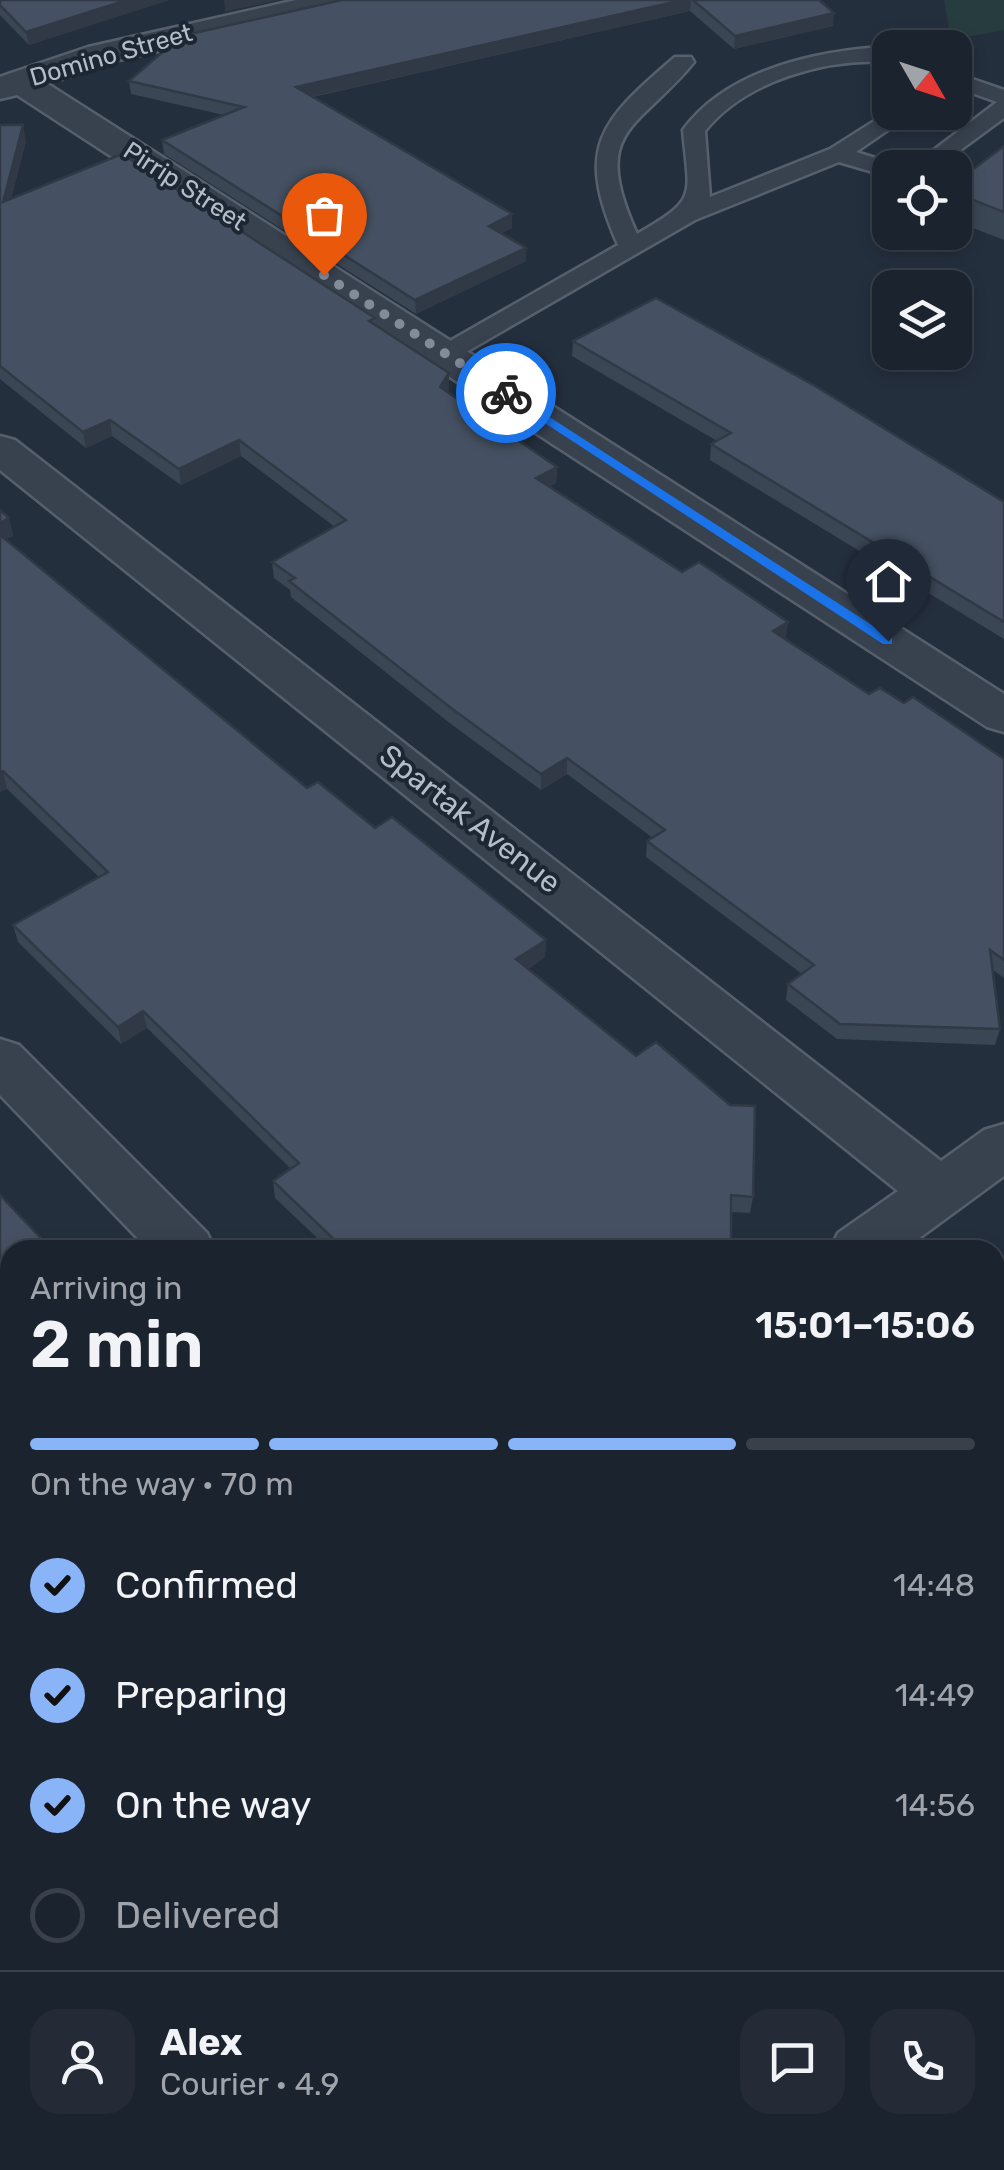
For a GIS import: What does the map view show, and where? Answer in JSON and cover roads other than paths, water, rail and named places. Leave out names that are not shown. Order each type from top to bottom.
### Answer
[{"type":"street","name":"Domino Street","points":[[10,85],[100,54],[340,0]]},
{"type":"street","name":"Pirrip Street","points":[[10,85],[444,354],[1004,716]]},
{"type":"street","name":"Spartak Avenue","points":[[0,449],[714,1009],[938,1192]]},
{"type":"street","points":[[0,1060],[176,1240]]},
{"type":"street","points":[[872,1240],[1004,1146]]},
{"type":"lane","points":[[687,215],[700,195],[694,130],[713,107],[824,59],[872,55]]},
{"type":"lane","points":[[632,248],[604,182],[608,150],[635,100],[683,62]]},
{"type":"lane","points":[[972,86],[1004,97]]},
{"type":"lane","points":[[945,150],[1004,107]]},
{"type":"lane","points":[[444,354],[687,215],[838,154],[875,130]]},
{"type":"lane","points":[[838,154],[872,164]]}]
